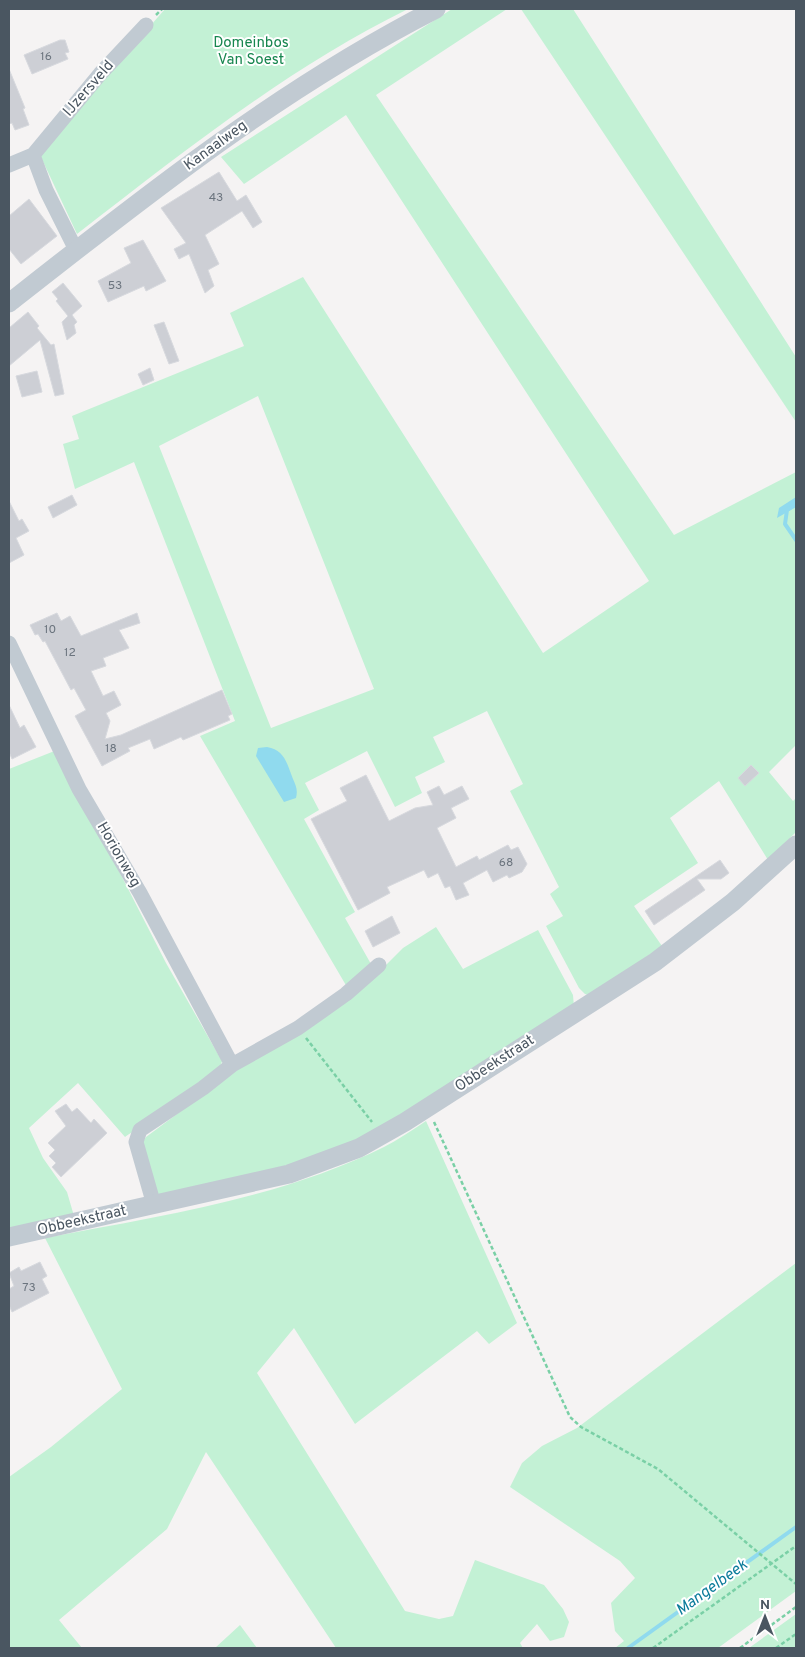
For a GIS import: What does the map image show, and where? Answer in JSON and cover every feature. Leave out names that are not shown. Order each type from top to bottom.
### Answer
[{"type":"street","name":"Kanaalweg","points":[[9,304],[76,250],[213,146],[295,90],[384,35],[436,9]]},
{"type":"street","name":"IJzersveld","points":[[33,156],[100,74],[146,25]]},
{"type":"street","points":[[9,165],[33,156],[76,250]]},
{"type":"street","name":"Horionweg","points":[[9,643],[79,789],[140,893],[232,1065]]},
{"type":"street","name":"Obbeekstraat","points":[[9,1237],[288,1174],[359,1148],[427,1107],[654,962],[733,902],[796,845]]},
{"type":"street","points":[[154,1204],[136,1142],[140,1130],[203,1088],[232,1065],[298,1028],[346,994],[378,965]]},
{"type":"path","points":[[298,1028],[382,1135]]},
{"type":"path","points":[[427,1107],[570,1417],[581,1427],[658,1469],[796,1584]]},
{"type":"path","points":[[653,1648],[796,1546]]},
{"type":"path","points":[[740,1648],[796,1607]]},
{"type":"path","points":[[776,1648],[796,1634]]},
{"type":"green space","name":"Domeinbos Van Soest","points":[[165,9],[408,9],[364,32],[278,84],[197,142],[77,234],[39,153]]},
{"type":"green space","points":[[452,9],[507,9],[376,95],[674,535],[796,472],[796,745],[769,772],[793,801],[796,798],[796,832],[768,860],[719,781],[670,818],[698,863],[634,906],[662,946],[591,996],[585,994],[579,988],[546,926],[563,916],[550,894],[559,887],[510,791],[523,784],[487,711],[433,737],[445,762],[415,777],[422,793],[395,807],[367,751],[305,783],[319,810],[304,819],[355,912],[345,918],[371,964],[347,987],[200,736],[235,721],[134,462],[75,489],[63,444],[79,439],[72,416],[244,346],[230,313],[303,277],[543,653],[649,581],[346,115],[244,184],[221,157]],"holes":[[[258,396],[374,689],[271,728],[159,446]]]},
{"type":"green space","points":[[521,9],[573,9],[796,357],[796,422]]},
{"type":"green space","points":[[57,750],[166,963],[222,1061],[209,1079],[195,1090],[125,1137],[78,1083],[29,1128],[43,1158],[67,1192],[74,1216],[9,1229],[9,769]]},
{"type":"green space","points":[[436,927],[463,969],[538,930],[573,995],[574,1007],[375,1133],[329,1155],[158,1197],[142,1143],[146,1137],[231,1074],[378,973],[403,948]]},
{"type":"green space","points":[[426,1121],[517,1323],[489,1344],[477,1331],[355,1424],[294,1328],[257,1373],[405,1611],[439,1619],[453,1616],[475,1560],[544,1585],[563,1609],[569,1622],[564,1637],[550,1641],[537,1624],[520,1643],[523,1648],[336,1648],[206,1452],[167,1529],[59,1620],[82,1648],[9,1648],[9,1477],[51,1447],[122,1389],[45,1238],[218,1204],[260,1193],[344,1165],[384,1147]]},
{"type":"green space","points":[[796,1263],[796,1591],[718,1648],[615,1648],[624,1641],[615,1631],[611,1603],[635,1578],[620,1561],[510,1487],[522,1463],[542,1446],[577,1428]]},
{"type":"green space","points":[[796,1614],[796,1648],[749,1648]]},
{"type":"green space","points":[[240,1625],[257,1648],[215,1648]]},
{"type":"water","points":[[796,497],[796,507],[777,518],[779,508]]},
{"type":"water","points":[[267,747],[282,754],[296,786],[296,798],[284,802],[256,756],[258,748]]},
{"type":"building","points":[[60,40],[65,40],[69,52],[65,53],[68,59],[32,74],[24,55]]},
{"type":"building","points":[[9,69],[25,108],[23,109],[29,125],[15,130],[12,123],[9,124]]},
{"type":"building","points":[[219,172],[237,201],[246,195],[262,222],[253,228],[242,211],[205,235],[219,264],[208,270],[214,286],[205,293],[189,254],[179,259],[174,249],[186,243],[161,208]]},
{"type":"building","points":[[29,199],[57,236],[21,264],[9,249],[9,216]]},
{"type":"building","points":[[143,240],[166,281],[146,291],[144,286],[108,302],[98,281],[131,263],[124,248]]},
{"type":"building","points":[[63,283],[82,306],[72,315],[77,322],[74,325],[76,333],[67,340],[62,322],[68,316],[56,301],[58,299],[52,292]]},
{"type":"building","points":[[28,312],[39,326],[37,328],[51,345],[54,344],[64,394],[55,396],[40,340],[9,366],[9,328]]},
{"type":"building","points":[[164,322],[179,361],[169,364],[154,325]]},
{"type":"building","points":[[150,368],[154,380],[143,385],[138,374]]},
{"type":"building","points":[[37,371],[42,392],[22,397],[16,376]]},
{"type":"building","points":[[72,495],[77,505],[53,518],[48,507]]},
{"type":"building","points":[[9,501],[19,521],[22,519],[29,531],[16,538],[24,555],[9,563]]},
{"type":"building","points":[[57,613],[61,621],[70,616],[81,636],[137,613],[140,623],[119,630],[129,648],[103,658],[106,666],[91,671],[103,696],[114,691],[121,705],[106,713],[110,721],[105,739],[121,735],[222,690],[232,714],[228,716],[230,720],[183,740],[181,737],[154,749],[150,739],[128,748],[130,751],[102,766],[75,716],[86,710],[74,688],[71,690],[45,641],[43,642],[38,634],[35,635],[30,625]]},
{"type":"building","points":[[9,705],[20,728],[24,725],[36,747],[12,759],[9,752]]},
{"type":"building","points":[[751,765],[759,773],[745,786],[738,778]]},
{"type":"building","points":[[366,775],[389,821],[415,808],[433,805],[427,792],[439,786],[444,795],[462,786],[469,799],[451,808],[456,818],[437,828],[456,867],[477,856],[479,860],[508,845],[511,850],[518,847],[527,864],[522,872],[509,878],[507,875],[493,882],[487,870],[463,883],[469,895],[456,900],[450,886],[445,888],[438,873],[428,878],[424,870],[387,887],[390,893],[358,910],[311,819],[347,801],[340,788]]},
{"type":"building","points":[[720,860],[729,873],[721,879],[697,879],[705,890],[654,925],[645,911]]},
{"type":"building","points":[[392,916],[400,933],[373,947],[365,931]]},
{"type":"building","points":[[66,1104],[72,1112],[77,1108],[91,1123],[94,1119],[107,1133],[61,1177],[52,1167],[56,1163],[49,1156],[55,1150],[48,1143],[66,1126],[55,1111]]},
{"type":"building","points":[[40,1262],[47,1276],[42,1279],[49,1293],[12,1312],[9,1305],[9,1289],[14,1286],[9,1273],[19,1267],[21,1271]]},
{"type":"waterway","points":[[796,504],[787,510],[785,524],[796,540]]},
{"type":"waterway","name":"Mangelbeek","points":[[628,1648],[796,1527]]}]
